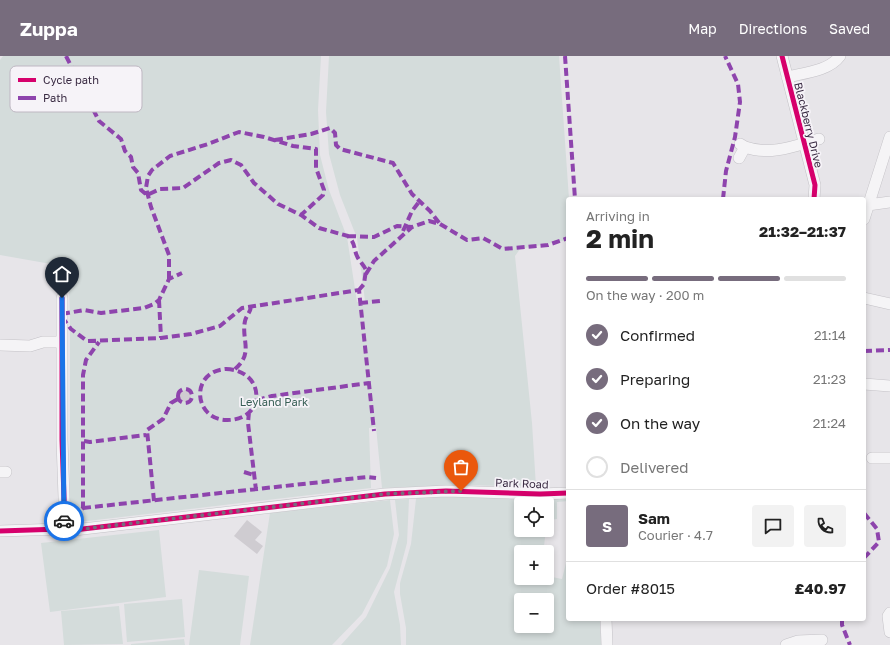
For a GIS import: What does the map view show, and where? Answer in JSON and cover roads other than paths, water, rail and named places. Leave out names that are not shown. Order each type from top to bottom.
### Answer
[{"type":"street","name":"Blackberry Drive","points":[[782,56],[815,186],[814,197]]},
{"type":"street","points":[[787,77],[838,62]]},
{"type":"street","points":[[866,212],[890,137]]},
{"type":"street","name":"Blackberry Drive","points":[[804,144],[819,139]]},
{"type":"street","points":[[739,158],[742,145],[759,151],[772,151],[804,144]]},
{"type":"street","points":[[868,205],[890,202]]},
{"type":"street","points":[[62,298],[65,526]]},
{"type":"street","points":[[866,298],[890,304]]},
{"type":"street","points":[[0,345],[30,346],[43,342],[62,342]]},
{"type":"street","points":[[866,384],[890,386]]},
{"type":"street","points":[[872,458],[890,458]]},
{"type":"street","name":"Park Road","points":[[0,531],[60,530],[65,526],[74,530],[415,492],[566,493]]},
{"type":"street","points":[[890,613],[888,616],[890,632]]},
{"type":"street","points":[[606,621],[607,645]]},
{"type":"street","points":[[786,645],[798,641],[822,640]]},
{"type":"park label","name":"Leyland Park","points":[[274,401]]}]
